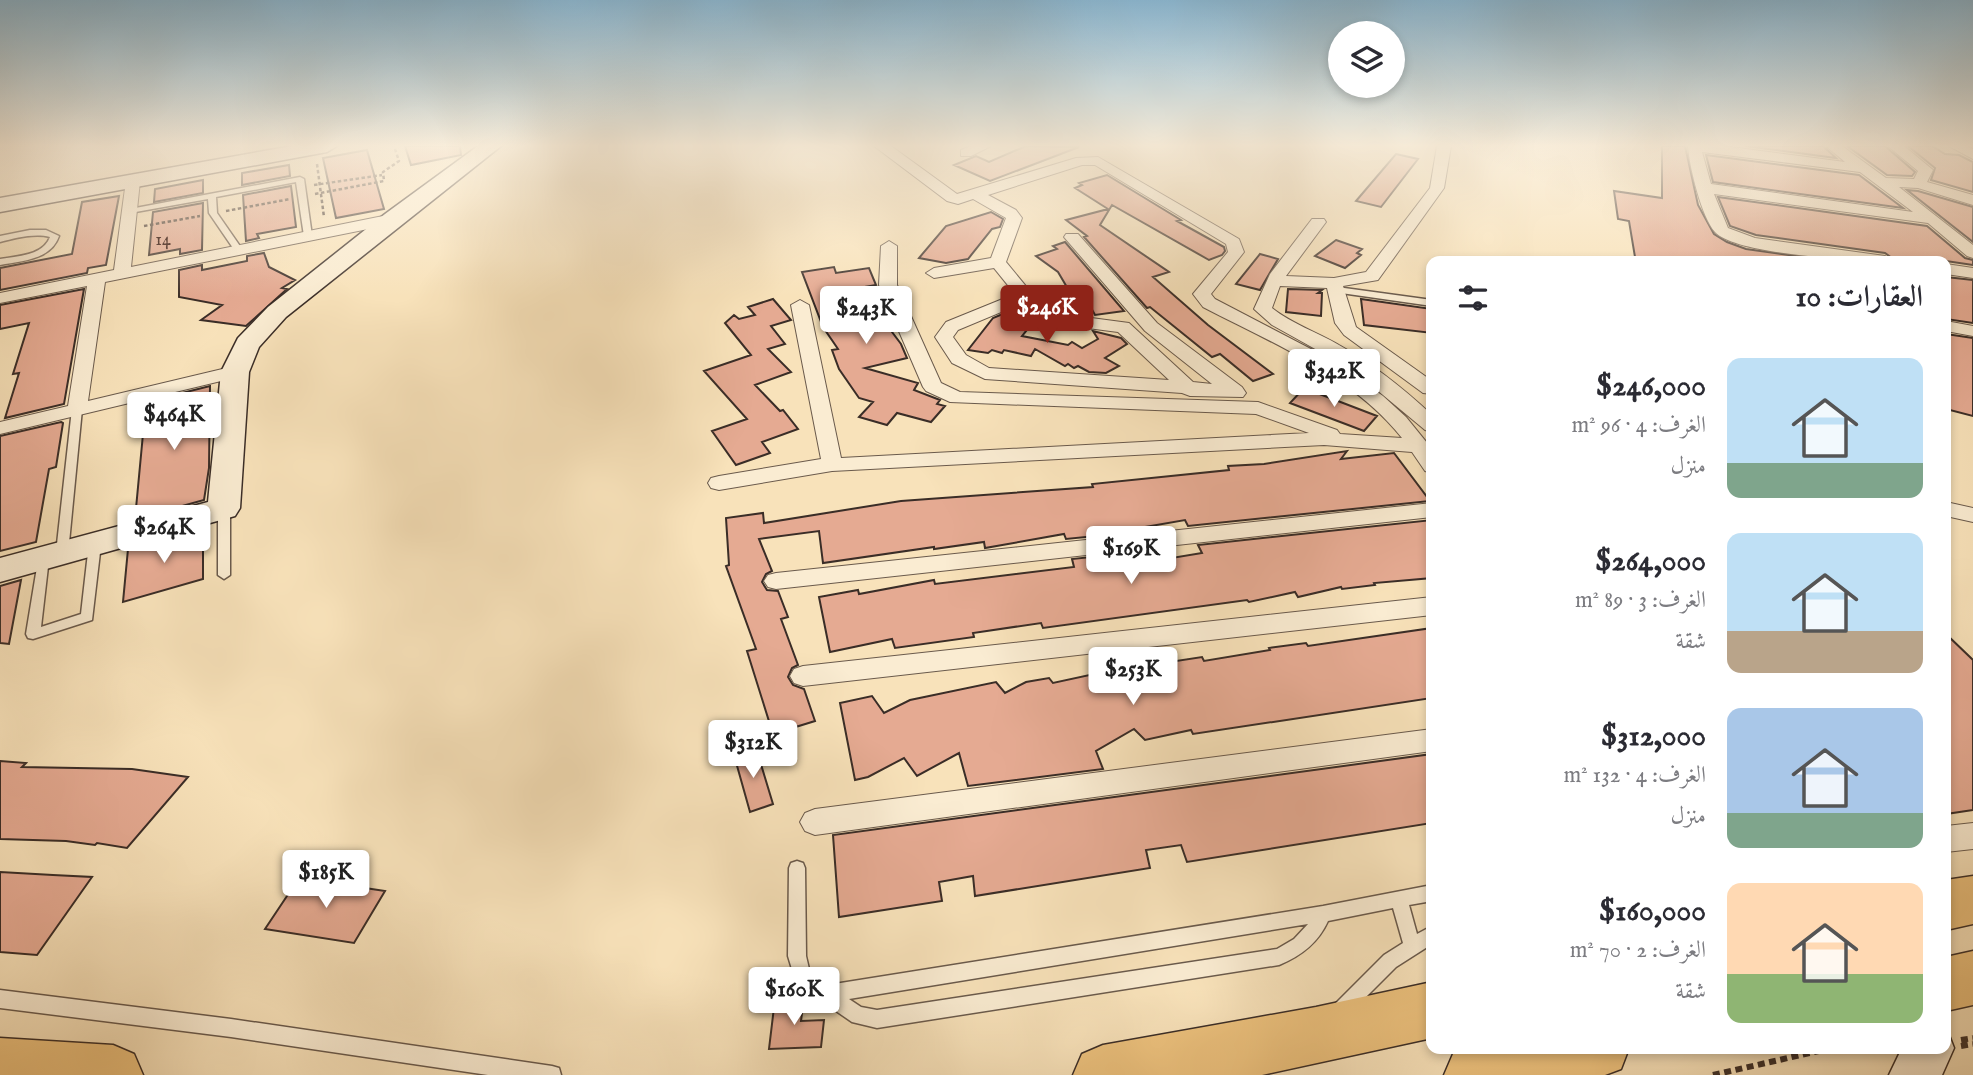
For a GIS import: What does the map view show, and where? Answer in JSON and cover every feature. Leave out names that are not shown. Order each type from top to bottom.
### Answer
[{"type":"highway","points":[[1951,904],[1973,900]]},
{"type":"highway","points":[[1103,1075],[1316,1036],[1426,1011]]},
{"type":"highway","points":[[1474,1075],[1572,1054]]},
{"type":"highway","points":[[0,1067],[113,1075]]},
{"type":"street","points":[[0,205],[49,196]]},
{"type":"street","points":[[122,272],[131,196]]},
{"type":"street","points":[[0,570],[224,508],[235,372],[247,344],[257,330],[424,196]]},
{"type":"street","points":[[950,196],[967,196]]},
{"type":"street","points":[[979,196],[1011,213],[1014,219],[998,262]]},
{"type":"street","points":[[1157,196],[1234,242],[1236,252],[1202,294],[1209,303],[1367,392],[1401,422],[1426,457]]},
{"type":"street","points":[[1275,281],[1336,286],[1372,276],[1430,196]]},
{"type":"street","points":[[1708,196],[1716,222],[1722,231],[1731,235],[1752,242],[1850,256]]},
{"type":"street","points":[[1766,196],[1933,219]]},
{"type":"street","points":[[1901,196],[1973,253]]},
{"type":"street","points":[[0,298],[393,219]]},
{"type":"street","points":[[1318,222],[1265,296],[1263,309],[1273,318],[1335,350],[1400,395],[1426,420]]},
{"type":"street","points":[[1072,237],[1152,327],[1235,391],[1258,408],[1344,439]]},
{"type":"street","points":[[889,246],[888,285],[911,338],[933,387],[957,398],[1258,408]]},
{"type":"street","points":[[934,273],[998,262]]},
{"type":"street","points":[[998,262],[1025,296],[1027,310],[1042,317],[1123,327],[1190,390]]},
{"type":"street","points":[[1951,270],[1973,273]]},
{"type":"street","points":[[77,409],[97,278]]},
{"type":"street","points":[[1336,286],[1343,323],[1350,331],[1426,385]]},
{"type":"street","points":[[1025,296],[952,326],[944,337],[959,359],[985,373],[1190,390],[1235,391]]},
{"type":"street","points":[[800,305],[832,464]]},
{"type":"street","points":[[1951,327],[1973,331]]},
{"type":"street","points":[[0,428],[235,372]]},
{"type":"street","points":[[719,483],[832,464],[851,466],[1344,439],[1419,446]]},
{"type":"street","points":[[1951,510],[1973,515]]},
{"type":"street","points":[[776,582],[1426,511]]},
{"type":"street","points":[[803,676],[1426,607]]},
{"type":"street","points":[[815,822],[1426,741]]},
{"type":"street","points":[[1951,838],[1973,836]]},
{"type":"street","points":[[1915,1075],[1926,1054]]},
{"type":"lane","points":[[130,211],[211,196]]},
{"type":"lane","points":[[212,196],[213,213],[238,249]]},
{"type":"lane","points":[[302,196],[308,236]]},
{"type":"lane","points":[[0,239],[46,233],[55,236],[51,247],[0,262]]},
{"type":"lane","points":[[1336,286],[1426,302]]},
{"type":"lane","points":[[77,409],[52,555],[33,634],[87,617],[95,544]]},
{"type":"lane","points":[[224,508],[224,575]]},
{"type":"lane","points":[[797,868],[797,956],[802,973],[810,983],[858,1016],[877,1019],[1279,957],[1303,944],[1316,931],[1323,914]]},
{"type":"lane","points":[[827,994],[1323,914],[1426,894]]},
{"type":"lane","points":[[1399,899],[1412,946]]},
{"type":"lane","points":[[1316,1036],[1390,961],[1426,938]]},
{"type":"lane","points":[[0,999],[231,1028],[552,1075]]},
{"type":"path","points":[[324,196],[326,232]]},
{"type":"path","points":[[1713,1075],[1806,1054]]},
{"type":"building","points":[[119,196],[106,265],[88,268],[87,273],[0,290],[0,268],[72,254],[82,202]]},
{"type":"building","points":[[154,196],[186,196],[154,202]]},
{"type":"building","points":[[243,196],[292,196],[296,227],[257,234],[259,238],[246,241]]},
{"type":"building","points":[[331,196],[380,196],[384,209],[336,218]]},
{"type":"building","points":[[1088,196],[1142,196],[1181,220],[1177,221],[1224,247],[1222,255],[1209,260],[1112,205],[1100,225],[1169,272],[1153,277],[1208,325],[1273,374],[1253,381],[1220,354],[1212,357],[1150,307],[1147,308],[1084,237],[1087,236],[1066,220],[1108,209]]},
{"type":"building","points":[[1360,196],[1389,196],[1381,207],[1356,201]]},
{"type":"building","points":[[1615,196],[1696,196],[1714,234],[1727,242],[1746,249],[1796,256],[1635,256],[1629,221],[1618,219]]},
{"type":"building","points":[[1817,196],[1887,196],[1903,208]]},
{"type":"building","points":[[1915,196],[1936,196],[1973,207],[1973,242]]},
{"type":"building","points":[[1718,197],[1927,226],[1965,258],[1973,260],[1973,265],[1951,262],[1951,256],[1889,256],[1885,253],[1756,235],[1730,226]]},
{"type":"building","points":[[203,203],[202,250],[180,254],[180,249],[149,255],[153,212]]},
{"type":"building","points":[[991,212],[1003,219],[1000,227],[992,229],[968,259],[946,263],[919,258],[946,226]]},
{"type":"building","points":[[1336,240],[1362,249],[1357,253],[1361,255],[1345,268],[1315,256]]},
{"type":"building","points":[[1065,242],[1124,311],[1095,315],[1089,304],[1078,306],[1058,272],[1036,256],[1057,249],[1053,246]]},
{"type":"building","points":[[264,253],[269,267],[295,280],[282,288],[287,289],[246,326],[201,320],[222,305],[179,297],[179,270],[202,265],[202,270],[247,261],[247,256]]},
{"type":"building","points":[[1260,254],[1278,259],[1260,290],[1236,284]]},
{"type":"building","points":[[834,267],[836,273],[869,268],[876,285],[859,288],[901,344],[907,358],[865,368],[918,383],[914,390],[940,400],[937,404],[945,406],[931,422],[897,413],[887,425],[859,417],[873,402],[859,398],[839,369],[832,350],[838,349],[823,327],[802,272]]},
{"type":"building","points":[[1951,278],[1973,280],[1973,323],[1951,320]]},
{"type":"building","points":[[84,289],[64,404],[5,418],[19,373],[13,374],[29,323],[0,329],[0,305]]},
{"type":"building","points":[[1288,289],[1322,290],[1318,293],[1322,293],[1321,316],[1286,312]]},
{"type":"building","points":[[773,299],[791,320],[771,326],[785,344],[768,349],[791,372],[755,385],[780,411],[783,410],[798,429],[762,442],[770,453],[736,465],[712,431],[747,419],[704,371],[751,355],[725,323],[734,315],[739,319],[755,315],[748,307]]},
{"type":"building","points":[[1361,299],[1426,308],[1426,332],[1364,325]]},
{"type":"building","points":[[1005,313],[1029,320],[1026,324],[1031,325],[1022,336],[1068,345],[1072,342],[1082,348],[1098,339],[1093,331],[1121,338],[1127,344],[1105,358],[1119,366],[1106,373],[1089,372],[1068,364],[1065,366],[1035,349],[1031,356],[1004,350],[1002,353],[992,350],[988,353],[968,350],[993,318]]},
{"type":"building","points":[[1951,335],[1973,338],[1973,416],[1951,410]]},
{"type":"building","points":[[210,386],[209,468],[204,500],[135,519],[146,402]]},
{"type":"building","points":[[1304,388],[1377,416],[1364,431],[1290,403]]},
{"type":"building","points":[[61,422],[56,467],[49,469],[36,542],[0,551],[0,436]]},
{"type":"building","points":[[1347,451],[1341,459],[1394,453],[1426,496],[1426,501],[1188,526],[1185,520],[1145,527],[1147,531],[1066,539],[1064,534],[985,548],[984,542],[823,563],[819,531],[759,539],[772,571],[766,574],[762,582],[767,590],[778,591],[788,617],[781,619],[798,665],[792,668],[788,677],[793,685],[804,689],[815,721],[773,734],[747,651],[756,649],[726,566],[729,565],[726,518],[763,513],[764,523],[901,501],[1093,487],[1092,484],[1229,470],[1228,466],[1264,464]]},
{"type":"building","points":[[1426,521],[1426,579],[1341,587],[1298,597],[1295,592],[1249,602],[1247,600],[1043,628],[1041,623],[973,633],[974,637],[895,648],[892,639],[830,652],[819,597],[858,590],[859,594],[934,580],[935,584],[1074,567],[1072,559],[1156,550],[1160,560],[1202,553],[1198,545]]},
{"type":"building","points":[[203,528],[203,579],[123,602],[128,549]]},
{"type":"building","points":[[21,580],[9,644],[0,643],[0,586]]},
{"type":"building","points":[[1426,629],[1426,699],[1193,734],[1191,730],[1145,740],[1134,729],[1096,751],[1103,769],[968,786],[959,753],[917,776],[904,758],[868,777],[855,780],[840,703],[872,696],[884,713],[910,700],[996,682],[1005,693],[1026,682],[1049,678],[1053,683],[1094,674],[1105,685],[1145,663],[1155,661],[1157,664],[1202,657],[1204,661],[1270,650],[1269,648],[1306,643],[1308,646]]},
{"type":"building","points":[[1951,639],[1973,660],[1973,810],[1951,813]]},
{"type":"building","points":[[756,748],[773,804],[750,812],[734,755]]},
{"type":"building","points":[[1426,755],[1426,824],[1187,862],[1181,845],[1146,850],[1150,868],[975,896],[973,876],[939,882],[942,901],[839,917],[833,835]]},
{"type":"building","points":[[0,761],[26,763],[22,767],[132,769],[188,777],[127,848],[97,843],[0,839]]},
{"type":"building","points":[[0,872],[92,877],[37,955],[0,952]]},
{"type":"building","points":[[299,878],[385,891],[354,943],[265,929]]},
{"type":"building","points":[[804,998],[801,1021],[824,1020],[821,1047],[769,1049],[775,999]]}]
